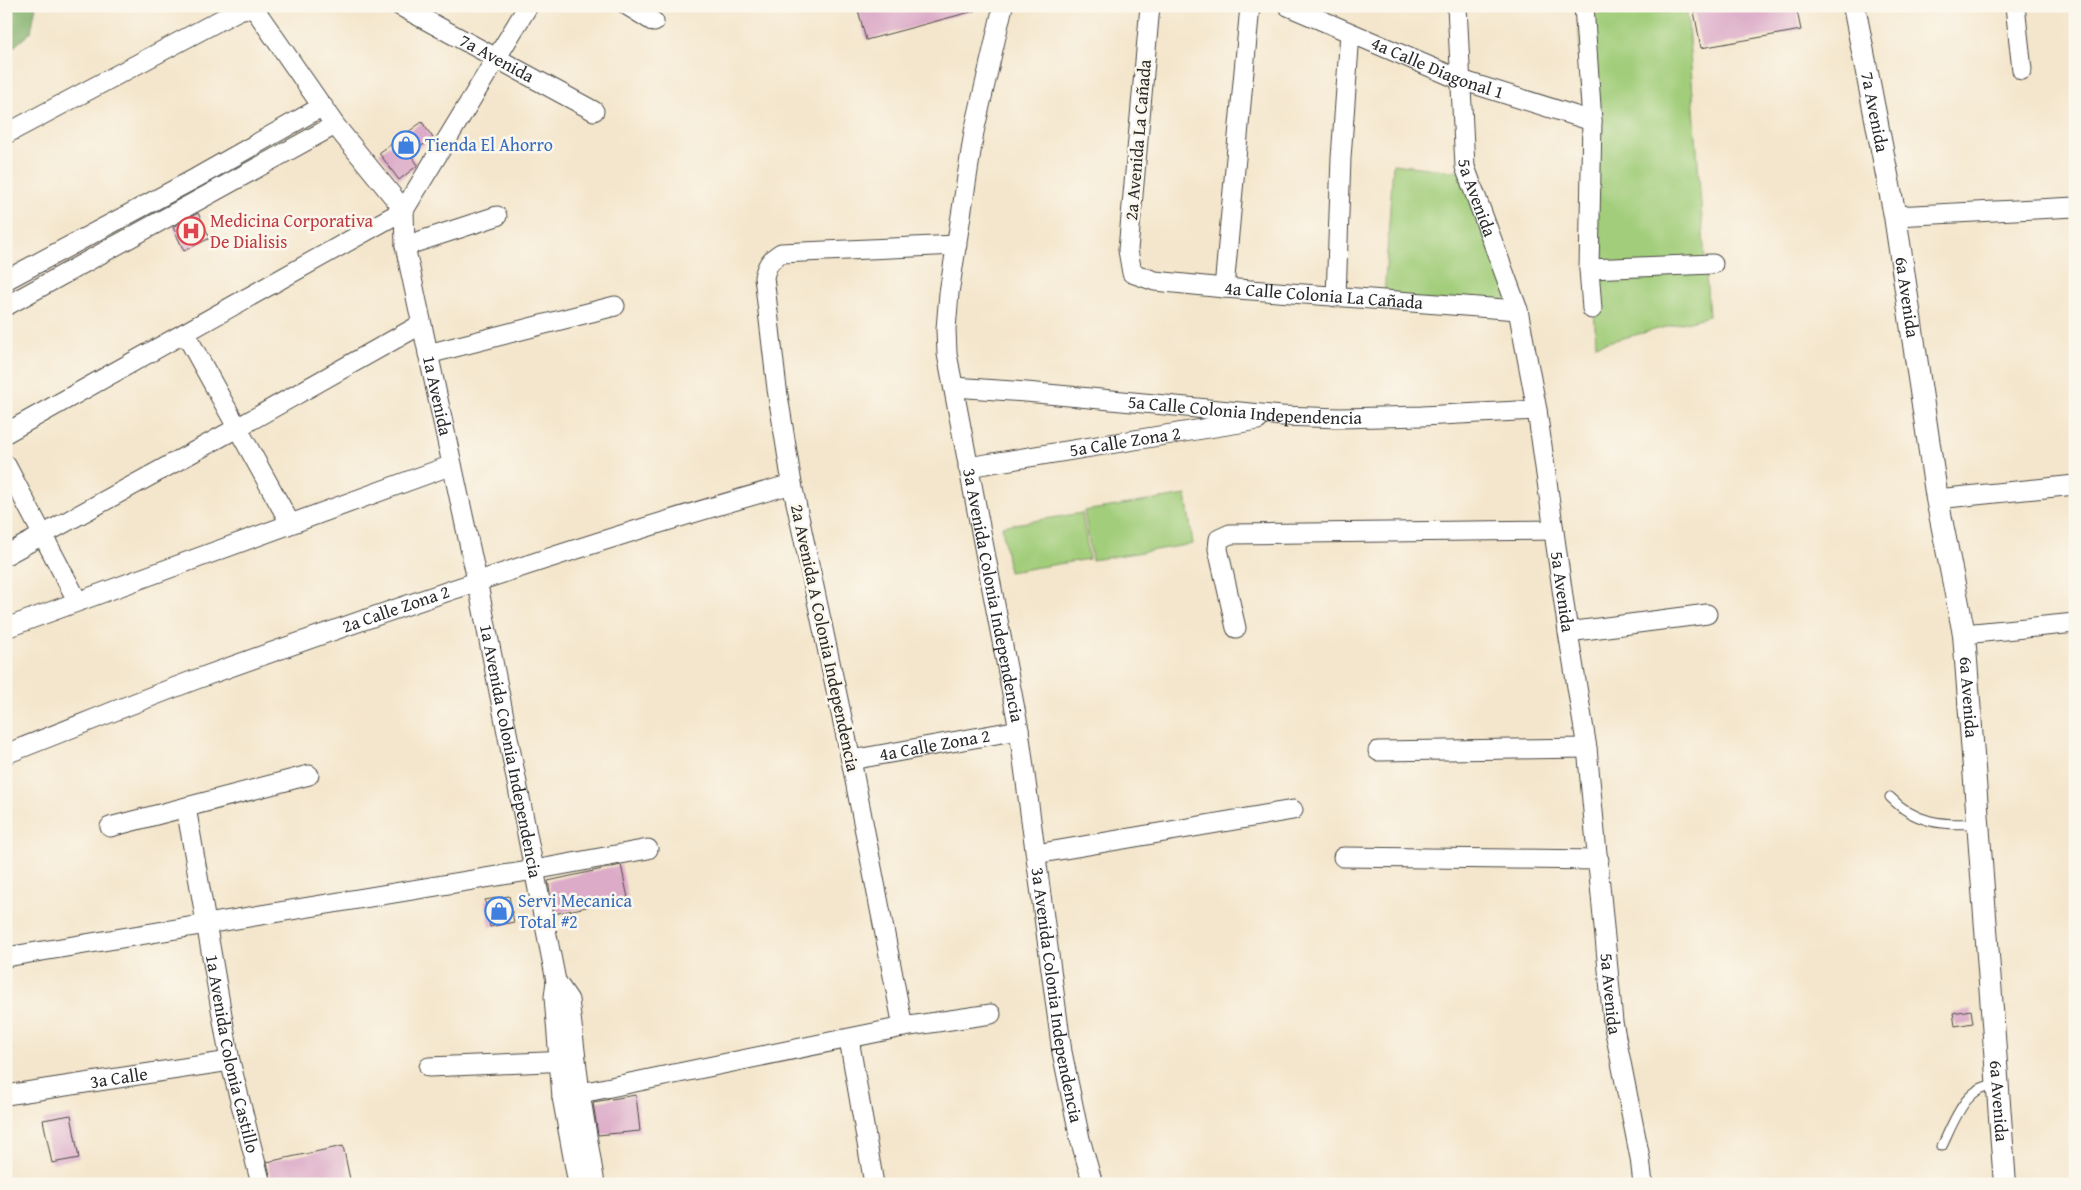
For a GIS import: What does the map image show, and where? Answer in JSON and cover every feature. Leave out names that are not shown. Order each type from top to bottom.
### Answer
[{"type":"street","name":"7a Avenida","points":[[400,6],[594,111]]},
{"type":"street","points":[[6,433],[404,210],[528,6]]},
{"type":"street","points":[[628,6],[654,22]]},
{"type":"street","name":"3a Avenida Colonia Independencia","points":[[1003,6],[974,132],[948,293],[947,354],[1019,730],[1062,1052],[1080,1138],[1093,1184]]},
{"type":"street","name":"2a Avenida La Cañada","points":[[1132,273],[1128,250],[1150,6]]},
{"type":"street","points":[[1224,288],[1250,6]]},
{"type":"street","name":"4a Calle Diagonal 1","points":[[1288,6],[1322,13],[1350,33],[1461,80],[1592,120]]},
{"type":"street","name":"5a Avenida","points":[[1457,6],[1466,166],[1518,310],[1537,410],[1568,632],[1587,748],[1613,1022],[1640,1158],[1643,1184]]},
{"type":"street","points":[[1584,6],[1592,120],[1590,269],[1592,309]]},
{"type":"street","name":"7a Avenida","points":[[1854,6],[1895,216]]},
{"type":"street","points":[[2015,6],[2022,70]]},
{"type":"street","points":[[6,134],[247,7],[256,11],[335,125],[404,210]]},
{"type":"street","points":[[1336,297],[1341,158],[1350,33]]},
{"type":"street","points":[[6,280],[196,178],[323,106]]},
{"type":"street","points":[[6,306],[335,125]]},
{"type":"street","points":[[196,178],[206,197]]},
{"type":"street","points":[[1895,216],[2075,207]]},
{"type":"street","name":"1a Avenida","points":[[404,210],[405,246],[420,325],[477,580]]},
{"type":"street","points":[[405,246],[497,216]]},
{"type":"street","name":"6a Avenida","points":[[1895,216],[1937,499],[1964,634],[2005,1184]]},
{"type":"street","points":[[73,245],[83,263]]},
{"type":"street","name":"2a Avenida A Colonia Independencia","points":[[903,1027],[851,760],[792,484],[777,389],[764,277],[767,265],[781,253],[957,245]]},
{"type":"street","points":[[1590,269],[1713,264]]},
{"type":"street","name":"4a Calle Colonia La Cañada","points":[[1132,273],[1155,281],[1224,288],[1518,310]]},
{"type":"street","points":[[428,354],[615,306]]},
{"type":"street","points":[[6,555],[420,325]]},
{"type":"street","points":[[185,333],[290,523]]},
{"type":"street","name":"5a Calle Colonia Independencia","points":[[954,387],[1282,416],[1340,418],[1537,410]]},
{"type":"street","name":"5a Calle Zona 2","points":[[968,467],[1282,416]]},
{"type":"street","points":[[6,465],[77,600]]},
{"type":"street","points":[[6,628],[77,600],[452,465]]},
{"type":"street","name":"2a Calle Zona 2","points":[[6,754],[195,680],[477,580],[792,484]]},
{"type":"street","points":[[1937,499],[2075,485]]},
{"type":"street","points":[[1236,628],[1218,549],[1219,539],[1230,534],[1554,530]]},
{"type":"street","name":"1a Avenida Colonia Independencia","points":[[477,580],[556,981],[554,997],[567,1061],[578,1184]]},
{"type":"street","points":[[1568,632],[1707,614]]},
{"type":"street","points":[[1964,634],[2075,623]]},
{"type":"street","name":"4a Calle Zona 2","points":[[851,760],[1019,730]]},
{"type":"street","points":[[1378,751],[1587,748]]},
{"type":"street","points":[[110,827],[309,775]]},
{"type":"street","name":"1a Avenida Colonia Castillo","points":[[186,807],[230,1061],[261,1184]]},
{"type":"street","points":[[1036,854],[1293,810]]},
{"type":"street","points":[[6,957],[534,870],[648,849]]},
{"type":"street","points":[[1343,857],[1599,860]]},
{"type":"street","points":[[570,1095],[849,1040],[903,1027],[991,1014]]},
{"type":"street","points":[[849,1040],[874,1184]]},
{"type":"street","name":"3a Calle","points":[[6,1095],[230,1061]]},
{"type":"street","points":[[428,1068],[567,1061]]},
{"type":"street","name":"1a Avenida Colonia Independencia","points":[[570,1095],[595,1184]]},
{"type":"lane","points":[[1890,797],[1902,810],[1924,821],[1961,824],[1978,822]]},
{"type":"lane","points":[[1942,1146],[1972,1093],[1980,1087],[1989,1084],[1998,1085]]},
{"type":"green space","points":[[6,6],[36,6],[31,32],[10,50],[6,49]]},
{"type":"green space","points":[[1687,11],[1709,316],[1596,345],[1578,15]]},
{"type":"green space","points":[[1393,164],[1461,172],[1515,307],[1384,297]]},
{"type":"green space","points":[[1186,495],[1193,544],[1092,560],[1084,511]]},
{"type":"green space","points":[[1082,513],[1089,559],[1009,572],[1002,526]]},
{"type":"building","points":[[857,6],[973,6],[974,11],[866,40]]},
{"type":"building","points":[[1693,6],[1796,6],[1801,30],[1701,48]]},
{"type":"building","name":"Tienda El Ahorro","points":[[422,122],[433,138],[410,154],[418,165],[399,180],[379,153]]},
{"type":"building","name":"Medicina Corporativa De Dialisis","points":[[198,213],[210,238],[184,251],[173,227]]},
{"type":"building","points":[[621,865],[628,898],[554,914],[548,881]]},
{"type":"building","name":"Servi Mecanica Total #2","points":[[509,896],[514,922],[490,927],[485,900]]},
{"type":"building","points":[[1971,1010],[1973,1023],[1955,1026],[1953,1013]]},
{"type":"building","points":[[636,1095],[640,1131],[598,1135],[593,1102]]},
{"type":"building","points":[[71,1115],[79,1158],[52,1163],[43,1120]]},
{"type":"building","points":[[343,1146],[351,1184],[272,1184],[267,1162]]},
{"type":"place","name":"Tienda El Ahorro","points":[[406,145]]},
{"type":"place","name":"Medicina Corporativa De Dialisis","points":[[191,231]]},
{"type":"place","name":"Servi Mecanica Total #2","points":[[499,911]]}]
